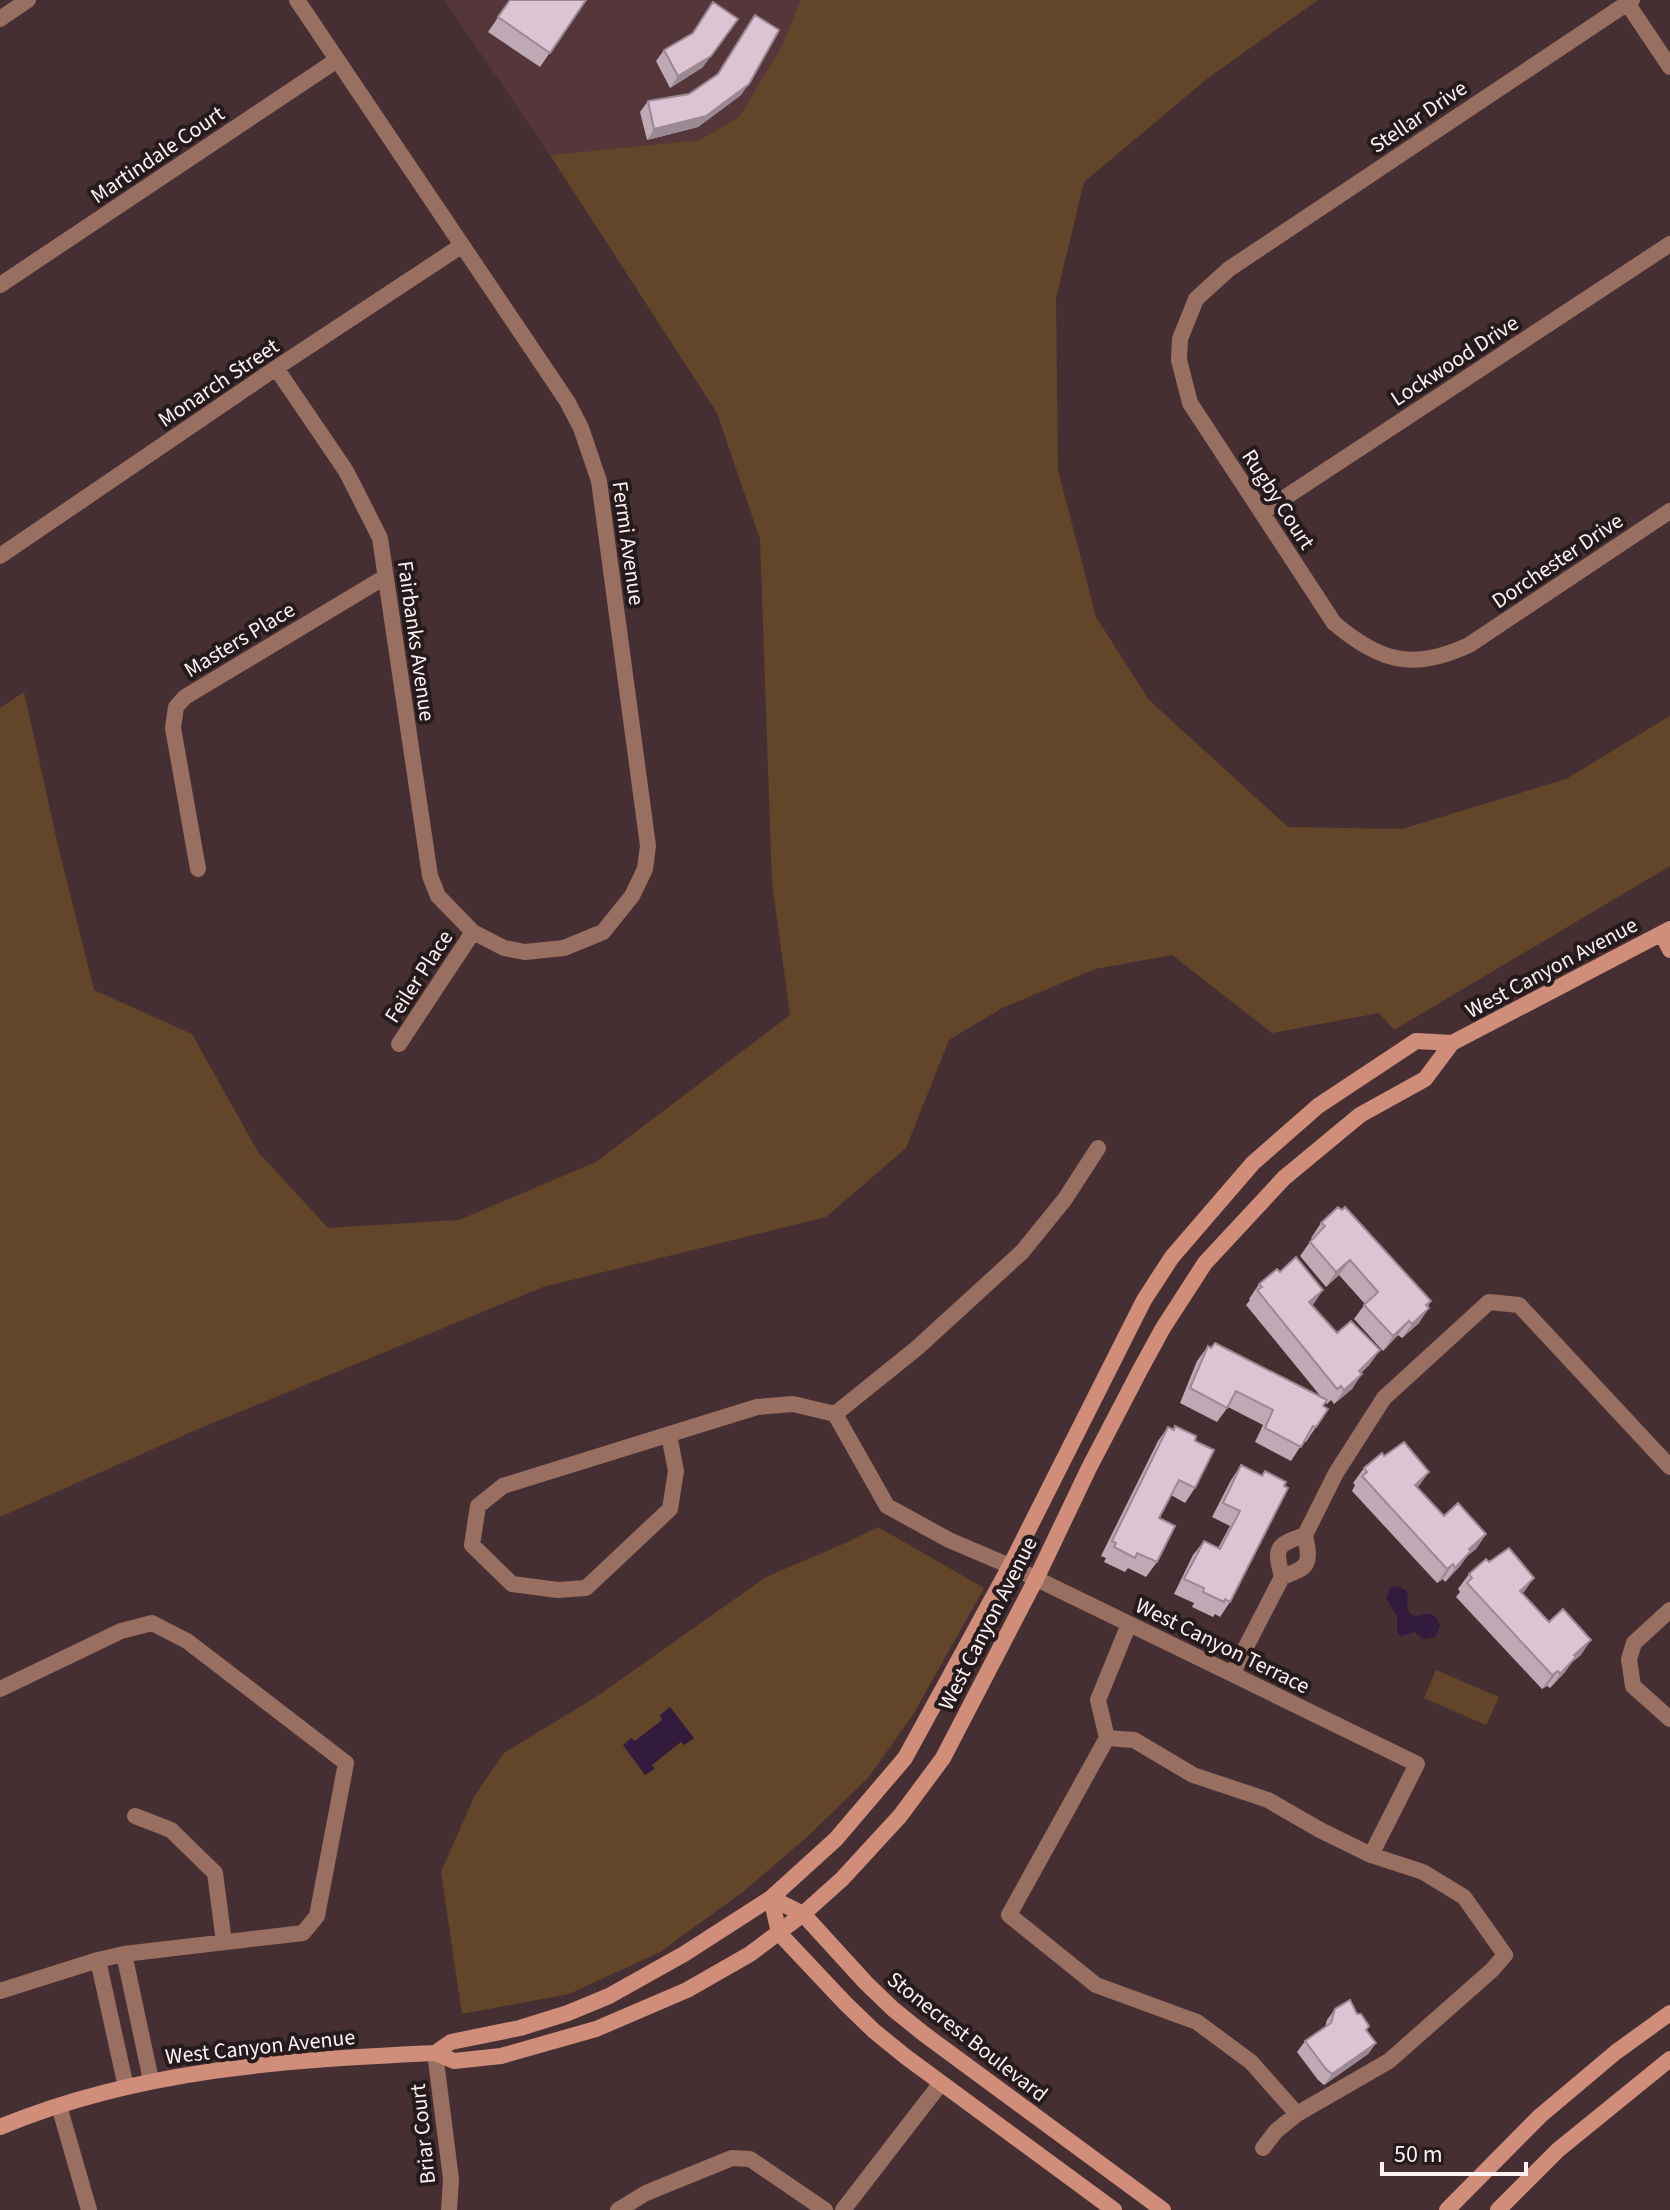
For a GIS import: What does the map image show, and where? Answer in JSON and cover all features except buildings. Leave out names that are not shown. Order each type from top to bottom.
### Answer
[{"type":"street","points":[[0,19],[28,0]]},
{"type":"street","name":"Fermi Avenue","points":[[297,0],[567,401],[581,428],[599,481],[648,846],[645,869],[632,896],[603,932],[564,948],[525,952],[504,948],[473,932]]},
{"type":"street","points":[[1630,2],[1670,67]]},
{"type":"street","name":"Stellar Drive","points":[[1229,269],[1630,2]]},
{"type":"street","name":"Martindale Court","points":[[0,285],[337,60]]},
{"type":"street","name":"Lockwood Drive","points":[[1263,512],[1670,244]]},
{"type":"street","name":"Monarch Street","points":[[0,556],[461,246]]},
{"type":"street","name":"Rugby Court","points":[[1229,269],[1196,299],[1180,339],[1179,360],[1190,403],[1334,623],[1357,642],[1389,658],[1419,660],[1449,655],[1469,645]]},
{"type":"street","name":"Fairbanks Avenue","points":[[276,368],[346,471],[380,538],[430,876],[438,896],[473,932]]},
{"type":"street","name":"Dorchester Drive","points":[[1469,645],[1670,511]]},
{"type":"street","name":"Masters Place","points":[[198,869],[173,728],[176,707],[185,697],[385,577]]},
{"type":"street","name":"Feiler Place","points":[[399,1044],[473,932]]},
{"type":"street","points":[[1666,932],[1670,950]]},
{"type":"street","name":"West Canyon Avenue","points":[[0,2127],[59,2106],[151,2080],[211,2070],[282,2061],[435,2053],[454,2061],[501,2056],[596,2029],[687,1990],[750,1954],[803,1914],[842,1879],[900,1816],[943,1758],[1140,1370],[1205,1263],[1284,1178],[1360,1115],[1425,1079],[1452,1043],[1666,932]]},
{"type":"street","name":"West Canyon Avenue","points":[[435,2053],[451,2042],[520,2028],[609,1996],[684,1954],[771,1898],[836,1839],[905,1758],[1010,1566],[1144,1300],[1172,1257],[1253,1163],[1318,1106],[1416,1041],[1452,1043]]},
{"type":"street","points":[[669,1435],[676,1471],[670,1509],[586,1588],[558,1590],[512,1584],[472,1545],[478,1506],[503,1486],[757,1407],[793,1404],[835,1414],[917,1348],[1022,1252],[1065,1199],[1098,1148]]},
{"type":"street","points":[[1282,1577],[1300,1570],[1307,1563],[1309,1553],[1305,1535],[1336,1473],[1384,1398],[1489,1302],[1519,1305],[1670,1467]]},
{"type":"street","name":"West Canyon Terrace","points":[[835,1414],[887,1506],[949,1540],[1010,1566],[1417,1764],[1371,1855]]},
{"type":"street","points":[[1232,1674],[1282,1577],[1277,1557],[1280,1546],[1305,1535]]},
{"type":"street","points":[[1670,1610],[1634,1643],[1629,1659],[1633,1686],[1670,1719]]},
{"type":"street","points":[[0,1689],[121,1631],[152,1623],[187,1641],[346,1763],[317,1916],[303,1933],[124,1954],[0,1991]]},
{"type":"street","points":[[1129,1624],[1098,1700],[1107,1738],[1009,1915],[1096,1985],[1197,2022],[1251,2062],[1297,2114]]},
{"type":"street","points":[[1107,1738],[1134,1740],[1193,1775],[1268,1800],[1371,1855],[1423,1872],[1464,1897],[1505,1955],[1389,2061],[1297,2114],[1276,2131],[1263,2148]]},
{"type":"street","points":[[135,1816],[171,1830],[215,1873],[224,1942]]},
{"type":"street","points":[[771,1898],[779,1933],[874,2031],[1114,2210]]},
{"type":"street","name":"Stonecrest Boulevard","points":[[771,1898],[803,1914],[866,1983],[924,2034],[1163,2210]]},
{"type":"street","points":[[124,1954],[151,2080]]},
{"type":"street","points":[[98,1960],[126,2087]]},
{"type":"street","points":[[1447,2210],[1540,2116],[1616,2052],[1670,2013]]},
{"type":"street","name":"Briar Court","points":[[435,2053],[451,2179],[449,2210]]},
{"type":"street","points":[[1498,2210],[1558,2150],[1670,2059]]},
{"type":"street","points":[[843,2210],[941,2083]]},
{"type":"street","points":[[59,2106],[89,2210]]},
{"type":"street","points":[[618,2210],[646,2193],[732,2158],[750,2159],[825,2210]]},
{"type":"shaded area","points":[[444,0],[801,0],[781,47],[739,117],[700,140],[550,155]]},
{"type":"shaded area","points":[[801,0],[1318,0],[1208,78],[1084,182],[1056,298],[1058,470],[1096,617],[1149,700],[1288,827],[1402,829],[1566,779],[1670,716],[1670,866],[1394,1030],[1379,1013],[1272,1033],[1172,955],[1095,969],[1002,1008],[949,1040],[906,1148],[826,1217],[543,1287],[198,1429],[0,1517],[0,708],[24,692],[94,990],[192,1034],[258,1152],[328,1228],[459,1220],[596,1162],[790,1015],[772,882],[760,539],[717,413],[550,155],[700,140],[739,117],[781,47]]},
{"type":"shaded area","points":[[878,1527],[984,1588],[914,1713],[868,1778],[806,1838],[744,1891],[660,1952],[569,1994],[462,2014],[441,1872],[474,1797],[504,1753],[596,1697],[766,1577]]},
{"type":"shaded area","points":[[1397,1586],[1406,1590],[1407,1609],[1412,1615],[1430,1614],[1437,1618],[1440,1626],[1435,1637],[1423,1639],[1414,1632],[1402,1636],[1397,1634],[1397,1616],[1386,1598],[1390,1588]]},
{"type":"shaded area","points":[[1436,1670],[1499,1697],[1486,1725],[1424,1698]]},
{"type":"shaded area","points":[[670,1707],[694,1738],[684,1745],[681,1742],[652,1765],[655,1769],[645,1775],[623,1745],[631,1738],[635,1741],[662,1720],[660,1715]]}]
